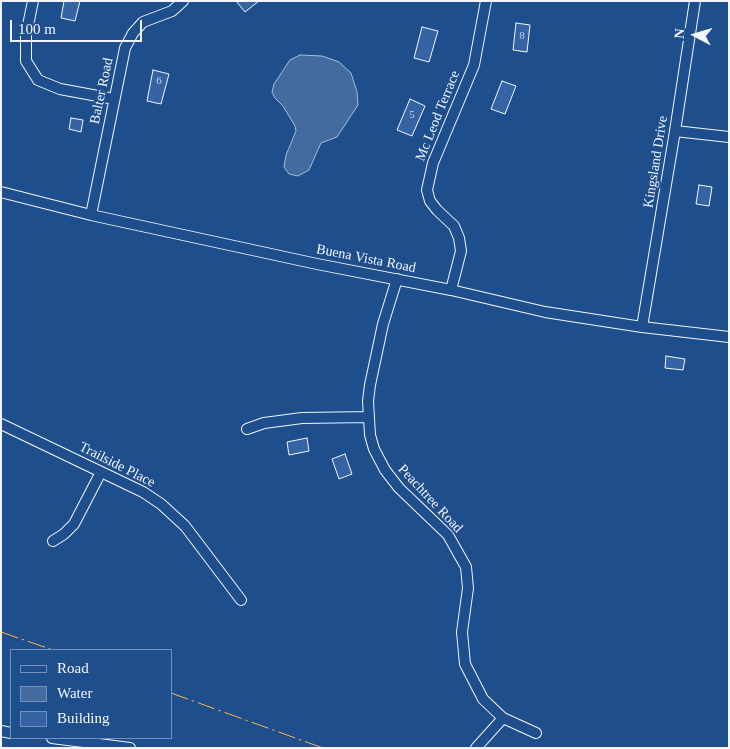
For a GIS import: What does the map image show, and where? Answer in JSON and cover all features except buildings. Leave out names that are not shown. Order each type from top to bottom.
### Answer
[{"type":"street","points":[[33,1],[26,35],[26,61],[38,80],[60,89],[114,99]]},
{"type":"street","name":"Balter Road","points":[[91,215],[125,48],[132,33],[143,22],[172,10],[184,1]]},
{"type":"street","name":"Mc Leod Terrace","points":[[451,290],[461,251],[459,238],[454,226],[430,201],[427,190],[433,163],[474,65],[486,1]]},
{"type":"street","name":"Kingsland Drive","points":[[642,328],[675,131],[694,1]]},
{"type":"street","points":[[675,131],[729,136]]},
{"type":"street","name":"Buena Vista Road","points":[[1,192],[91,215],[451,290],[545,312],[642,328],[729,337]]},
{"type":"street","name":"Peachtree Road","points":[[397,279],[383,324],[371,377],[368,417],[374,449],[385,470],[400,488],[448,535],[466,567],[468,588],[462,646],[465,664],[483,699],[503,718],[536,733]]},
{"type":"street","points":[[247,429],[264,423],[302,418],[368,417]]},
{"type":"street","name":"Trailside Place","points":[[1,424],[143,492],[161,504],[175,516],[241,600]]},
{"type":"street","points":[[53,541],[74,524],[101,472]]},
{"type":"street","points":[[476,748],[503,718]]},
{"type":"street","points":[[60,739],[130,748]]},
{"type":"water","points":[[300,55],[322,56],[339,62],[351,73],[357,92],[358,105],[337,137],[321,143],[309,170],[298,176],[289,174],[284,167],[286,155],[296,131],[295,126],[272,92],[274,84],[290,60]]},
{"type":"power","points":[[1,632],[50,649]]},
{"type":"power","points":[[172,693],[323,748]]}]
